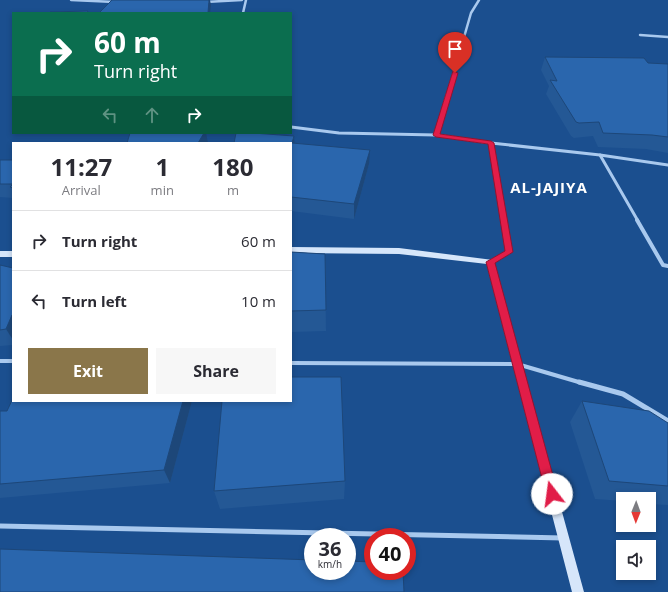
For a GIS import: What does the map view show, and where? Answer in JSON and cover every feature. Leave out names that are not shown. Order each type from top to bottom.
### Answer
[{"type":"street","points":[[71,0],[118,2]]},
{"type":"street","points":[[205,2],[242,0]]},
{"type":"street","points":[[243,12],[246,0]]},
{"type":"street","points":[[436,135],[471,13],[479,0]]},
{"type":"street","points":[[640,35],[668,37]]},
{"type":"street","points":[[292,127],[339,133],[436,135],[491,143],[600,155],[668,166]]},
{"type":"street","points":[[292,250],[399,251],[490,262],[509,252],[491,143]]},
{"type":"street","points":[[600,155],[662,266],[668,266]]},
{"type":"street","points":[[0,254],[12,254]]},
{"type":"street","points":[[490,262],[578,592]]},
{"type":"street","points":[[0,361],[12,361]]},
{"type":"street","points":[[292,363],[517,364],[623,394],[668,421]]},
{"type":"street","points":[[0,526],[564,538]]},
{"type":"building","points":[[112,0],[209,0],[208,12],[100,12]]},
{"type":"building","points":[[88,11],[88,12],[50,12]]},
{"type":"building","points":[[545,57],[644,58],[648,63],[668,64],[668,137],[603,133],[599,122],[576,122],[550,80],[557,81]]},
{"type":"building","points":[[130,134],[203,134],[199,142],[127,142]]},
{"type":"building","points":[[236,134],[294,136],[292,143],[234,142]]},
{"type":"building","points":[[292,143],[370,150],[354,204],[292,197]]},
{"type":"building","points":[[0,160],[12,160],[12,184],[0,184]]},
{"type":"building","points":[[292,252],[325,254],[326,310],[292,311]]},
{"type":"building","points":[[0,265],[12,268],[12,315],[6,329],[0,330]]},
{"type":"building","points":[[292,377],[341,377],[345,481],[214,491],[222,402],[292,402]]},
{"type":"building","points":[[12,400],[12,402],[183,402],[164,470],[0,484],[0,411],[7,411]]},
{"type":"building","points":[[582,401],[649,411],[668,423],[668,486],[609,481]]},
{"type":"building","points":[[0,549],[304,560],[304,580],[356,580],[356,561],[364,562],[364,580],[403,580],[404,592],[0,592]]},
{"type":"district","name":"AL-JAJIYA","points":[[549,188]]},
{"type":"route","points":[[455,73],[436,135],[491,143],[509,252],[490,262],[552,494]]}]
